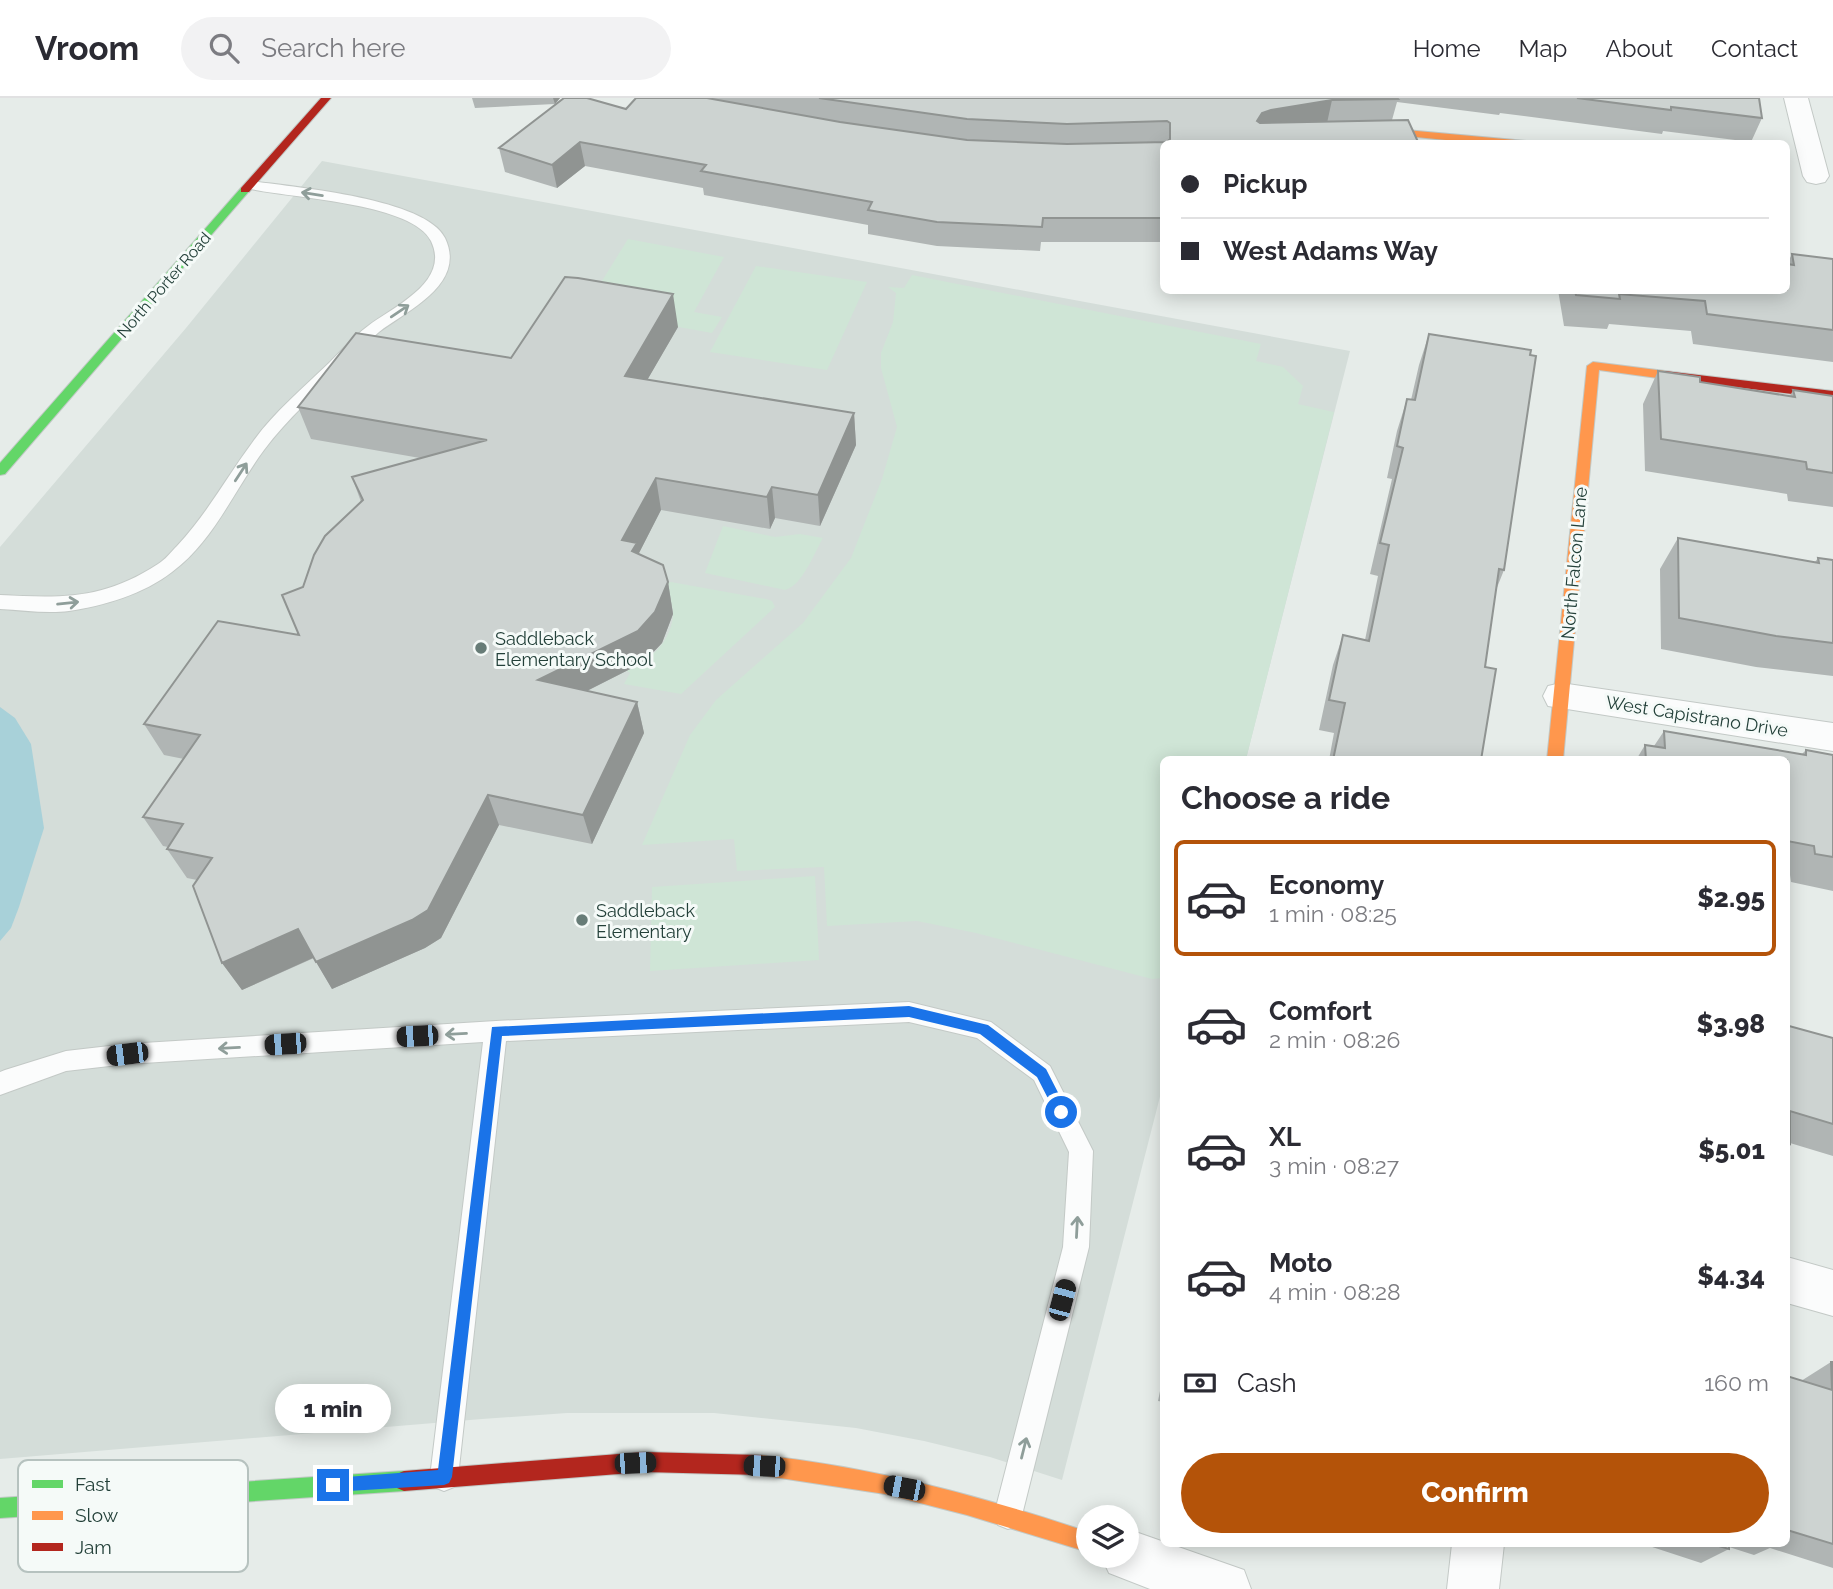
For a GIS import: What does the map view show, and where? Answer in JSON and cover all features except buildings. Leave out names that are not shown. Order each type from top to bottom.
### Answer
[{"type":"street","name":"North Porter Road","points":[[0,471],[326,98]]},
{"type":"street","points":[[1790,173],[1824,177],[1796,98]]},
{"type":"street","points":[[1291,140],[1327,134],[1406,133],[1482,140]]},
{"type":"street","name":"North Falcon Lane","points":[[1555,756],[1593,366],[1833,395]]},
{"type":"street","name":"West Capistrano Drive","points":[[1562,696],[1833,737]]},
{"type":"street","points":[[1790,1281],[1833,1293]]},
{"type":"street","points":[[248,1491],[564,1466],[659,1462],[764,1466],[927,1493],[1008,1514],[1076,1538]]},
{"type":"street","points":[[0,1508],[18,1507]]},
{"type":"street","points":[[1473,1589],[1478,1547]]},
{"type":"street","points":[[1139,1559],[1225,1589]]},
{"type":"lane","points":[[0,602],[67,605],[118,593],[166,568],[206,526],[259,446],[300,400],[372,330],[414,302],[436,280],[443,255],[437,237],[424,224],[399,211],[327,196],[251,185]]},
{"type":"lane","points":[[0,1084],[13,1077],[66,1062],[127,1054],[496,1031],[909,1012],[983,1029],[1042,1073],[1081,1151],[1076,1247],[1008,1514]]},
{"type":"lane","points":[[444,1477],[496,1031]]},
{"type":"shaded area","name":"Saddleback Elementary","points":[[322,161],[1350,351],[1247,756],[1160,756],[1160,1097],[1062,1480],[990,1457],[924,1441],[856,1428],[714,1413],[567,1413],[0,1459],[0,547],[186,328]]},
{"type":"green space","points":[[628,239],[724,257],[694,312],[722,317],[712,333],[584,310]]},
{"type":"green space","points":[[756,266],[867,282],[827,370],[710,352]]},
{"type":"green space","points":[[912,275],[1261,344],[1256,361],[1283,367],[1303,386],[1298,404],[1334,412],[1247,756],[1160,756],[1160,978],[1152,979],[976,933],[917,921],[827,926],[824,867],[737,871],[734,839],[642,845],[690,735],[716,700],[803,623],[851,558],[882,479],[897,427],[881,368],[881,353],[893,322],[896,293],[888,287],[904,288]]},
{"type":"green space","points":[[723,526],[775,537],[800,534],[823,538],[803,575],[785,590],[705,573]]},
{"type":"green space","points":[[671,582],[766,599],[772,601],[775,607],[681,694],[624,684],[630,673],[622,668],[650,657],[664,642],[672,623],[673,609],[669,597],[659,584]]},
{"type":"green space","points":[[815,876],[819,960],[650,971],[652,887]]},
{"type":"water","points":[[0,707],[15,718],[31,744],[44,828],[11,928],[0,941]]},
{"type":"traffic: fast","points":[[0,471],[245,190]]},
{"type":"traffic: fast","points":[[248,1491],[404,1481]]},
{"type":"traffic: fast","points":[[0,1508],[18,1507]]},
{"type":"traffic: slow","points":[[1291,140],[1327,134],[1406,133],[1482,140]]},
{"type":"traffic: slow","points":[[1555,756],[1593,366],[1665,375]]},
{"type":"traffic: slow","points":[[760,1465],[802,1469],[885,1484],[1008,1516],[1076,1538]]},
{"type":"traffic: jam","points":[[245,190],[326,98]]},
{"type":"traffic: jam","points":[[1665,375],[1833,395]]},
{"type":"traffic: jam","points":[[404,1481],[644,1462],[760,1465]]},
{"type":"place","name":"Saddleback Elementary School","points":[[481,648]]},
{"type":"place","name":"Saddleback Elementary","points":[[582,920]]},
{"type":"route","points":[[333,1485],[444,1477],[496,1031],[909,1012],[983,1029],[1042,1073],[1061,1112]]}]
